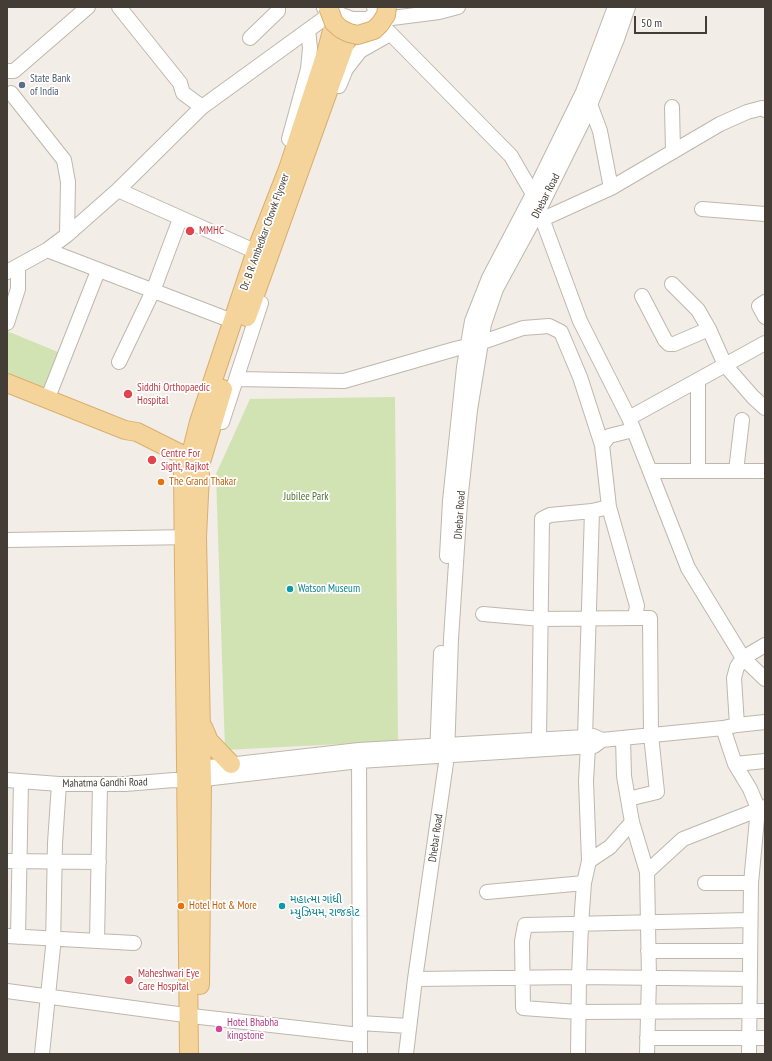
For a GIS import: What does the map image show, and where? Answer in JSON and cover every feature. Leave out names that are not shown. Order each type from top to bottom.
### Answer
[{"type":"main road","points":[[330,11],[341,29],[349,33],[366,33],[374,30],[386,15],[379,10]]},
{"type":"main road","name":"Dr. B R Ambedkar Chowk Flyover","points":[[190,537],[191,465],[200,442],[256,251],[288,169],[327,50],[330,11]]},
{"type":"main road","name":"Dr. B R Ambedkar Chowk Flyover","points":[[205,424],[243,327],[349,33]]},
{"type":"main road","points":[[7,383],[125,430],[137,432],[191,465]]},
{"type":"main road","points":[[190,537],[202,724],[191,776]]},
{"type":"main road","points":[[190,537],[194,1016],[199,1054]]},
{"type":"main road","points":[[202,724],[209,741],[231,764]]},
{"type":"main road","points":[[188,1054],[194,1016]]},
{"type":"street","points":[[7,71],[14,71],[88,7]]},
{"type":"street","points":[[119,7],[180,83],[183,93],[206,105]]},
{"type":"street","points":[[250,38],[278,11],[278,7]]},
{"type":"street","points":[[379,10],[392,18],[439,12],[458,7]]},
{"type":"street","name":"Dhebar Road","points":[[442,750],[450,500],[466,347],[472,321],[489,278],[534,194],[582,92],[616,7]]},
{"type":"street","name":"Dhebar Road","points":[[406,1054],[442,750],[460,502],[470,410],[484,324],[496,289],[541,214],[590,104],[617,39],[628,7]]},
{"type":"street","points":[[7,323],[18,288],[13,269],[47,250],[67,235],[118,190],[206,105],[308,30],[330,11],[352,19],[367,19],[379,10]]},
{"type":"street","points":[[379,10],[390,34],[511,156],[534,194],[580,321],[631,424],[651,471],[688,568],[743,658],[762,673]]},
{"type":"street","points":[[308,30],[310,56],[303,90],[284,157],[250,249],[191,429],[191,434],[200,442],[216,437],[237,379],[266,286],[346,69],[360,51],[390,34]]},
{"type":"street","points":[[11,93],[64,160],[68,182],[67,235]]},
{"type":"street","points":[[590,104],[600,131],[610,188]]},
{"type":"street","points":[[672,107],[673,152]]},
{"type":"street","points":[[541,214],[610,188],[720,124],[764,108]]},
{"type":"street","points":[[118,190],[250,249]]},
{"type":"street","points":[[702,209],[765,214]]},
{"type":"street","points":[[119,362],[153,291],[180,219]]},
{"type":"street","points":[[47,250],[98,271],[227,319]]},
{"type":"street","points":[[47,400],[98,271]]},
{"type":"street","points":[[672,284],[693,303],[709,329],[725,365],[753,397],[765,408]]},
{"type":"street","points":[[642,296],[665,340],[669,344],[674,344],[709,329]]},
{"type":"street","points":[[765,302],[759,306],[765,317]]},
{"type":"street","points":[[237,379],[344,381],[480,343],[523,328],[549,326],[561,332],[580,377],[602,446],[609,507],[637,606],[635,618]]},
{"type":"street","points":[[602,446],[609,436],[631,424],[698,380],[765,343]]},
{"type":"street","points":[[698,380],[698,471]]},
{"type":"street","points":[[736,470],[742,420]]},
{"type":"street","points":[[651,471],[765,471]]},
{"type":"street","points":[[538,739],[542,519],[550,515],[592,511],[609,507]]},
{"type":"street","points":[[578,1054],[581,925],[584,883],[589,861],[586,742],[592,511]]},
{"type":"street","points":[[7,540],[190,537]]},
{"type":"street","points":[[483,614],[541,619],[650,618],[651,735],[658,792],[628,799]]},
{"type":"street","points":[[749,1054],[751,883],[762,807],[735,764],[730,726],[734,678],[737,667],[743,658],[765,645]]},
{"type":"street","points":[[442,750],[538,739],[586,742],[594,746],[602,740],[765,722]]},
{"type":"street","points":[[623,738],[624,776],[632,822],[648,872],[649,978],[647,1054]]},
{"type":"street","points":[[191,776],[231,764],[586,742]]},
{"type":"street","points":[[191,776],[359,756]]},
{"type":"street","points":[[359,756],[360,1054]]},
{"type":"street","points":[[735,764],[765,761]]},
{"type":"street","name":"Mahatma Gandhi Road","points":[[14,781],[59,784],[100,784],[191,776]]},
{"type":"street","points":[[14,781],[13,936],[134,943]]},
{"type":"street","points":[[42,1054],[53,938],[59,784]]},
{"type":"street","points":[[97,940],[100,784]]},
{"type":"street","points":[[648,872],[683,839],[762,807]]},
{"type":"street","points":[[589,861],[610,847],[632,822]]},
{"type":"street","points":[[13,861],[99,862]]},
{"type":"street","points":[[487,892],[584,883]]},
{"type":"street","points":[[705,883],[751,883]]},
{"type":"street","points":[[750,920],[648,924],[525,925],[522,941],[523,1008],[578,1012],[765,1011]]},
{"type":"street","points":[[648,951],[750,950]]},
{"type":"street","points":[[415,979],[522,977],[750,979]]},
{"type":"street","points":[[7,991],[194,1016],[360,1029],[409,1026]]},
{"type":"street","points":[[647,1038],[765,1038]]},
{"type":"green space","points":[[7,331],[65,355],[47,400],[7,383]]},
{"type":"green space","name":"Jubilee Park","points":[[395,397],[398,741],[225,750],[216,474],[250,399]]},
{"type":"place","name":"State Bank of India","points":[[22,85]]},
{"type":"place","name":"MMHC","points":[[190,231]]},
{"type":"place","name":"Siddhi Orthopaedic Hospital","points":[[128,394]]},
{"type":"place","name":"Centre For Sight, Rajkot","points":[[152,460]]},
{"type":"place","name":"The Grand Thakar","points":[[161,482]]},
{"type":"place","name":"Watson Museum","points":[[290,589]]},
{"type":"place","name":"Hotel Hot & More","points":[[181,906]]},
{"type":"place","name":"મહાત્મા ગાંધી મ્યુઝિયમ, રાજકોટ","points":[[282,906]]},
{"type":"place","name":"Maheshwari Eye Care Hospital","points":[[129,980]]},
{"type":"place","name":"Hotel Bhabha kingstone","points":[[219,1029]]}]
